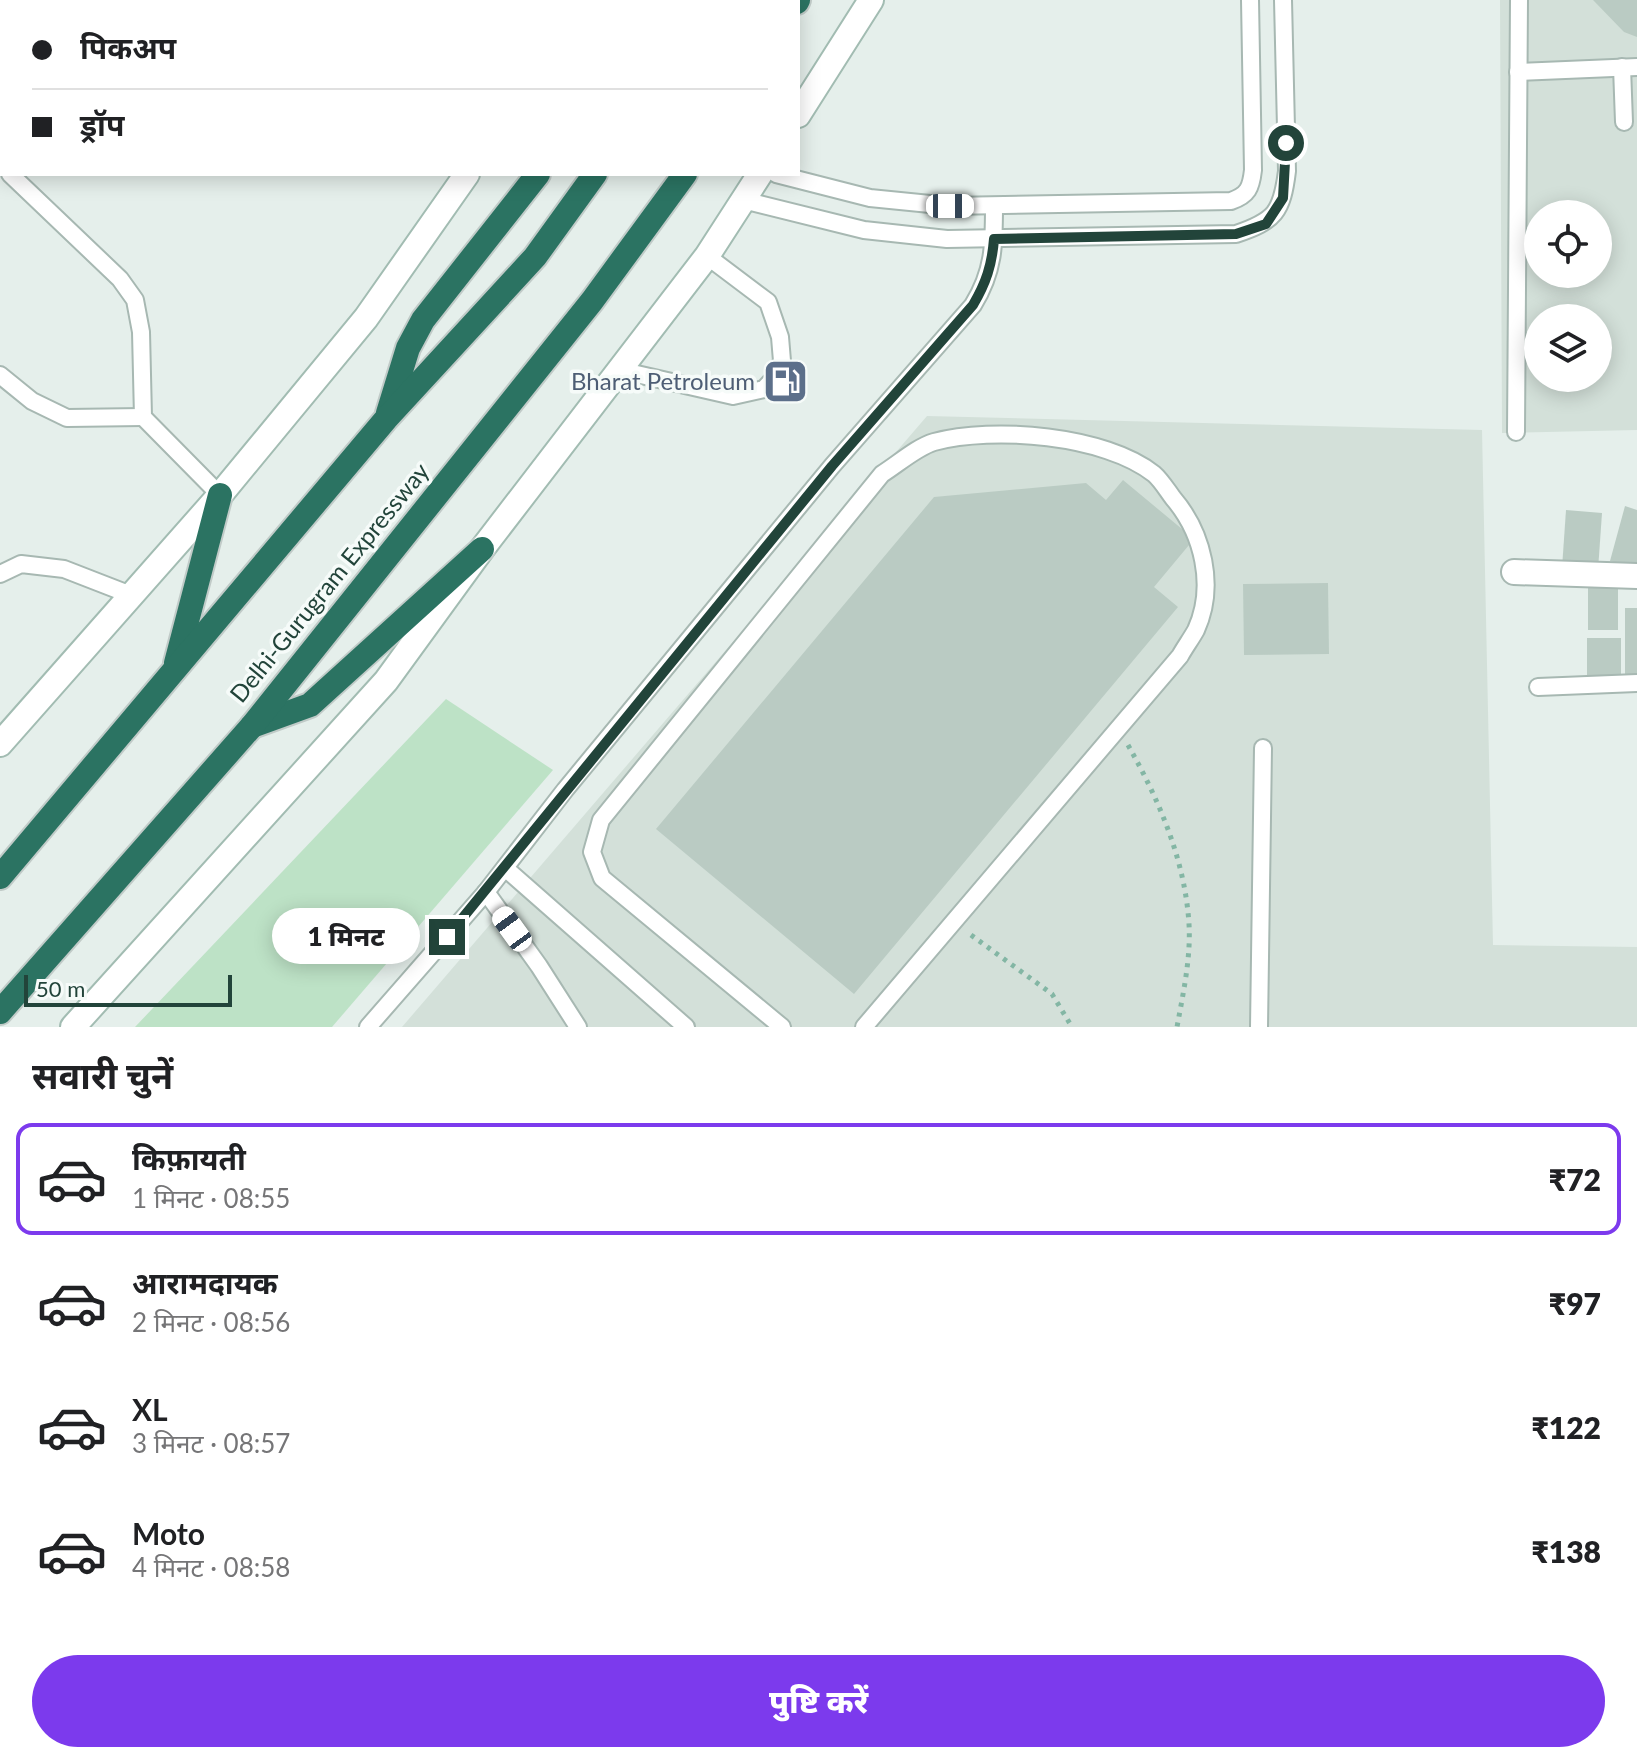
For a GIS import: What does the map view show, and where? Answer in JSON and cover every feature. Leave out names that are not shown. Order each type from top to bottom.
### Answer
[{"type":"highway","points":[[386,419],[408,348],[423,320],[536,176]]},
{"type":"highway","points":[[0,877],[386,419],[535,257],[594,176]]},
{"type":"highway","name":"Delhi-Gurugram Expressway","points":[[0,1012],[252,726],[592,301],[684,176]]},
{"type":"highway","points":[[175,670],[220,495]]},
{"type":"highway","points":[[252,726],[310,705],[482,549]]},
{"type":"main road","points":[[800,112],[871,0]]},
{"type":"main road","points":[[0,744],[220,495],[366,318],[466,176]]},
{"type":"main road","points":[[73,1027],[386,681],[482,549],[707,256],[759,176]]},
{"type":"main road","points":[[1514,572],[1637,576]]},
{"type":"lane","points":[[784,176],[870,198],[950,206],[1231,201],[1244,196],[1251,186],[1253,170],[1250,0]]},
{"type":"lane","points":[[743,200],[864,230],[947,239],[1236,234],[1266,224],[1283,198],[1287,171],[1283,0]]},
{"type":"lane","points":[[1516,432],[1519,0]]},
{"type":"lane","points":[[1518,72],[1630,67],[1624,122]]},
{"type":"lane","points":[[12,176],[120,279],[135,300],[141,332],[143,417],[220,495]]},
{"type":"lane","points":[[368,1027],[486,892],[565,790],[822,478],[973,305],[985,285],[992,263],[994,206]]},
{"type":"lane","points":[[619,370],[733,396],[764,389],[775,377],[782,361],[780,337],[768,302],[707,256]]},
{"type":"lane","points":[[0,375],[32,401],[67,418],[143,417]]},
{"type":"lane","points":[[782,1027],[602,878],[592,852],[601,820],[882,474],[932,442],[988,435],[1068,439],[1114,453],[1154,474],[1187,514],[1202,547],[1205,591],[1196,628],[1180,656],[864,1027]]},
{"type":"lane","points":[[0,574],[21,564],[64,569],[131,595]]},
{"type":"lane","points":[[1538,687],[1637,683]]},
{"type":"lane","points":[[1259,1027],[1263,748]]},
{"type":"lane","points":[[505,868],[686,1027]]},
{"type":"lane","points":[[486,892],[578,1027]]},
{"type":"path","points":[[1119,728],[1152,787],[1180,863],[1189,925],[1185,982],[1177,1027]]},
{"type":"path","points":[[954,922],[1052,994],[1072,1027]]},
{"type":"shaded area","points":[[1500,0],[1637,0],[1637,430],[1502,433]]},
{"type":"shaded area","points":[[927,416],[1482,430],[1493,945],[1637,947],[1637,1027],[402,1027]]},
{"type":"green space","points":[[446,699],[553,770],[332,1027],[135,1027]]},
{"type":"building","points":[[1593,0],[1637,0],[1637,37],[1624,32]]},
{"type":"building","points":[[1123,480],[1194,539],[1154,587],[1178,607],[854,994],[656,829],[934,497],[1086,483],[1106,500]]},
{"type":"building","points":[[1625,506],[1637,510],[1637,568],[1610,561]]},
{"type":"building","points":[[1566,510],[1602,513],[1598,570],[1562,568]]},
{"type":"building","points":[[1328,583],[1329,654],[1244,655],[1243,584]]},
{"type":"building","points":[[1588,587],[1618,587],[1618,630],[1588,630]]},
{"type":"building","points":[[1625,608],[1637,608],[1637,676],[1625,676]]},
{"type":"building","points":[[1587,638],[1621,638],[1621,677],[1587,677]]},
{"type":"place","name":"Bharat Petroleum","points":[[786,382]]},
{"type":"route","points":[[447,937],[832,466],[973,305],[985,285],[992,263],[994,239],[1236,234],[1266,224],[1283,198],[1287,171],[1286,143]]}]
